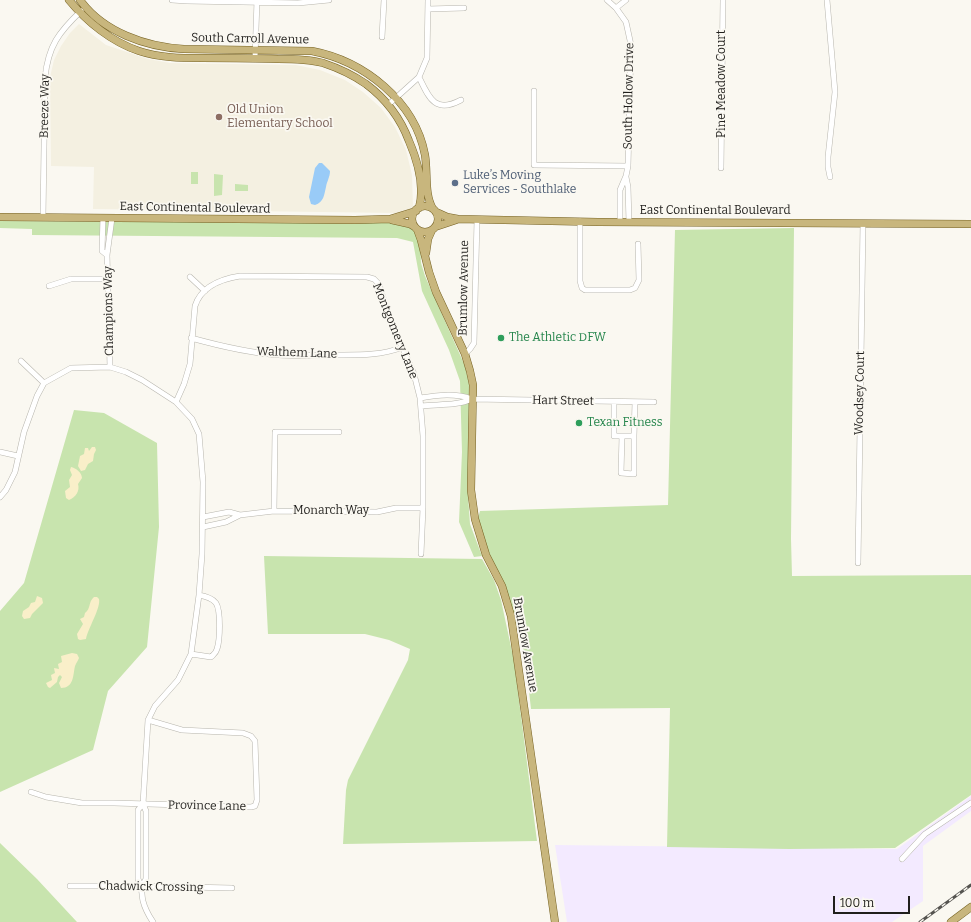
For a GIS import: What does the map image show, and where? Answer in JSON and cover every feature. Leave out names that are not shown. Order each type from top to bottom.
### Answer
[{"type":"main road","name":"South Carroll Avenue","points":[[69,0],[82,10],[114,29],[132,38],[154,45],[184,48],[294,50],[324,54],[360,68],[378,81],[396,98],[412,122],[422,143],[425,156],[428,200],[434,211]]},
{"type":"main road","name":"South Carroll Avenue","points":[[80,0],[82,10],[106,34],[139,51],[169,57],[184,58],[294,59],[322,63],[355,76],[372,89],[388,105],[398,117],[408,136],[419,170],[421,197],[417,209]]},
{"type":"main road","points":[[426,207],[434,211],[438,220],[433,228],[424,232],[416,228],[412,218],[417,209],[426,207]]},
{"type":"main road","name":"East Continental Boulevard","points":[[390,219],[417,209]]},
{"type":"main road","name":"East Continental Boulevard","points":[[434,211],[447,218],[477,220],[971,224]]},
{"type":"main road","name":"East Continental Boulevard","points":[[0,217],[273,220],[390,219],[410,224],[416,228]]},
{"type":"main road","name":"East Continental Boulevard","points":[[433,228],[458,219]]},
{"type":"main road","name":"Brumlow Avenue","points":[[416,228],[436,292],[465,354],[472,385],[471,490],[474,512],[478,532],[486,555],[502,586],[512,622],[555,922]]},
{"type":"main road","name":"Brumlow Avenue","points":[[426,258],[428,239],[433,228]]},
{"type":"main road","points":[[951,922],[971,908]]},
{"type":"street","points":[[172,0],[298,3],[330,0]]},
{"type":"street","points":[[382,37],[384,0]]},
{"type":"street","points":[[388,105],[419,77],[427,58],[428,0]]},
{"type":"street","name":"South Hollow Drive","points":[[607,0],[616,8],[626,22],[631,45],[628,166],[626,176],[620,190],[620,222]]},
{"type":"street","points":[[616,8],[626,0]]},
{"type":"street","name":"Pine Meadow Court","points":[[721,168],[723,0]]},
{"type":"street","points":[[827,0],[835,86],[828,157],[830,177]]},
{"type":"street","points":[[255,58],[257,1]]},
{"type":"street","points":[[428,9],[464,8]]},
{"type":"street","name":"Breeze Way","points":[[42,217],[46,61],[58,36],[82,10]]},
{"type":"street","points":[[419,77],[432,101],[438,105],[454,104],[461,100]]},
{"type":"street","points":[[534,91],[534,165],[628,166]]},
{"type":"street","name":"South Hollow Drive","points":[[626,176],[628,187],[629,222]]},
{"type":"street","name":"Champions Way","points":[[102,218],[102,251],[107,255]]},
{"type":"street","name":"Champions Way","points":[[110,367],[107,255],[112,218]]},
{"type":"street","name":"Brumlow Avenue","points":[[465,354],[474,343],[477,220]]},
{"type":"street","points":[[580,221],[580,281],[582,288],[585,290],[630,290],[635,288],[639,280],[638,244]]},
{"type":"street","name":"Woodsey Court","points":[[858,563],[863,223]]},
{"type":"street","name":"Montgomery Lane","points":[[204,291],[218,282],[240,276],[371,278],[377,281],[388,314],[414,374],[420,398],[423,436],[423,508],[421,554]]},
{"type":"street","points":[[176,402],[184,384],[190,364],[191,338],[195,306],[197,300],[204,291],[190,277]]},
{"type":"street","points":[[49,286],[71,279],[108,279]]},
{"type":"street","name":"Walthem Lane","points":[[191,338],[233,348],[279,355],[376,355],[392,352],[403,347]]},
{"type":"street","points":[[21,361],[44,383]]},
{"type":"street","points":[[0,496],[6,490],[15,472],[18,456],[32,408],[44,383],[71,368],[110,367],[126,372],[142,380],[176,402],[192,419],[199,434],[203,482],[203,527],[199,595],[191,654],[178,680],[155,706],[148,720],[143,804],[146,810],[146,879],[142,886]]},
{"type":"street","points":[[420,398],[439,395],[461,395],[472,399]]},
{"type":"street","points":[[421,406],[460,403],[472,399]]},
{"type":"street","name":"Hart Street","points":[[472,399],[654,402]]},
{"type":"street","points":[[614,402],[614,436],[634,436]]},
{"type":"street","points":[[622,436],[621,473],[634,474],[635,402]]},
{"type":"street","points":[[274,511],[275,432],[339,432]]},
{"type":"street","points":[[0,452],[18,456]]},
{"type":"street","name":"Monarch Way","points":[[203,527],[226,522],[240,515],[274,511],[377,512],[396,508],[423,508]]},
{"type":"street","name":"Monarch Way","points":[[203,517],[229,512],[240,515]]},
{"type":"street","points":[[191,654],[211,656],[215,654],[220,633],[218,607],[214,601],[208,597],[199,595]]},
{"type":"street","name":"Province Lane","points":[[31,792],[46,797],[82,804],[255,806],[257,800],[256,750],[255,741],[251,736],[243,733],[182,730],[148,720]]},
{"type":"street","points":[[902,858],[925,834],[971,803]]},
{"type":"street","points":[[143,804],[138,810],[138,879],[142,886],[142,900],[148,915],[153,922]]},
{"type":"street","points":[[138,845],[146,844]]},
{"type":"street","name":"Chadwick Crossing","points":[[70,886],[232,888]]},
{"type":"shaded area","name":"Old Union Elementary School","points":[[79,24],[106,45],[148,59],[170,63],[296,65],[320,70],[345,80],[363,92],[381,108],[395,127],[406,150],[412,175],[413,208],[397,213],[93,209],[94,167],[51,166],[50,77],[54,60],[61,46],[70,33]]},
{"type":"shaded area","points":[[971,796],[971,811],[923,846],[923,901],[892,922],[567,922],[555,845],[897,849]]},
{"type":"green space","points":[[191,172],[198,172],[198,184],[191,184]]},
{"type":"green space","points":[[214,174],[223,175],[222,195],[214,196]]},
{"type":"green space","points":[[235,184],[248,185],[248,191],[235,191]]},
{"type":"green space","points":[[0,221],[398,223],[409,226],[415,231],[420,241],[421,263],[425,276],[465,366],[469,384],[468,496],[470,524],[482,556],[474,557],[459,522],[462,452],[460,381],[449,350],[422,291],[413,242],[397,238],[32,235],[32,229],[0,228]]},
{"type":"green space","points":[[794,228],[791,539],[792,576],[971,575],[971,795],[895,848],[789,849],[667,847],[670,708],[531,709],[525,656],[506,588],[484,543],[478,518],[480,511],[668,505],[675,230]]},
{"type":"green space","points":[[74,410],[104,413],[157,443],[159,527],[147,647],[108,691],[93,750],[0,792],[0,611],[24,583]]},
{"type":"green space","points":[[264,556],[482,559],[494,580],[501,600],[514,661],[537,841],[343,844],[346,790],[348,780],[408,660],[410,649],[389,640],[365,634],[268,634]]},
{"type":"green space","points":[[0,843],[37,879],[77,922],[0,922]]},
{"type":"sand","points":[[92,447],[95,447],[96,450],[93,461],[88,464],[85,470],[81,471],[78,466],[80,456],[84,454],[85,448],[88,448],[89,451]]},
{"type":"sand","points":[[71,467],[75,468],[81,474],[82,478],[78,484],[77,494],[69,500],[66,498],[65,491],[70,487],[69,480],[72,475],[70,470]]},
{"type":"sand","points":[[37,596],[42,598],[43,603],[30,618],[24,619],[22,616],[23,611],[29,607],[31,603],[35,602]]},
{"type":"sand","points":[[94,597],[99,599],[98,608],[86,639],[80,640],[78,639],[77,634],[83,624],[80,619],[84,617]]},
{"type":"sand","points":[[72,653],[77,654],[79,658],[75,666],[71,683],[68,686],[61,688],[59,683],[62,677],[60,675],[57,682],[50,688],[48,687],[46,683],[52,680],[51,675],[55,673],[54,668],[59,669],[58,664],[62,662],[61,656]]},
{"type":"water","points":[[319,163],[322,163],[330,171],[330,173],[323,198],[318,204],[315,205],[311,204],[309,197],[315,168]]},
{"type":"railway","points":[[920,922],[971,885]]},
{"type":"place","name":"Old Union Elementary School","points":[[219,117]]},
{"type":"place","name":"Luke’s Moving Services - Southlake","points":[[455,183]]},
{"type":"place","name":"The Athletic DFW","points":[[501,338]]},
{"type":"place","name":"Texan Fitness","points":[[579,423]]}]
